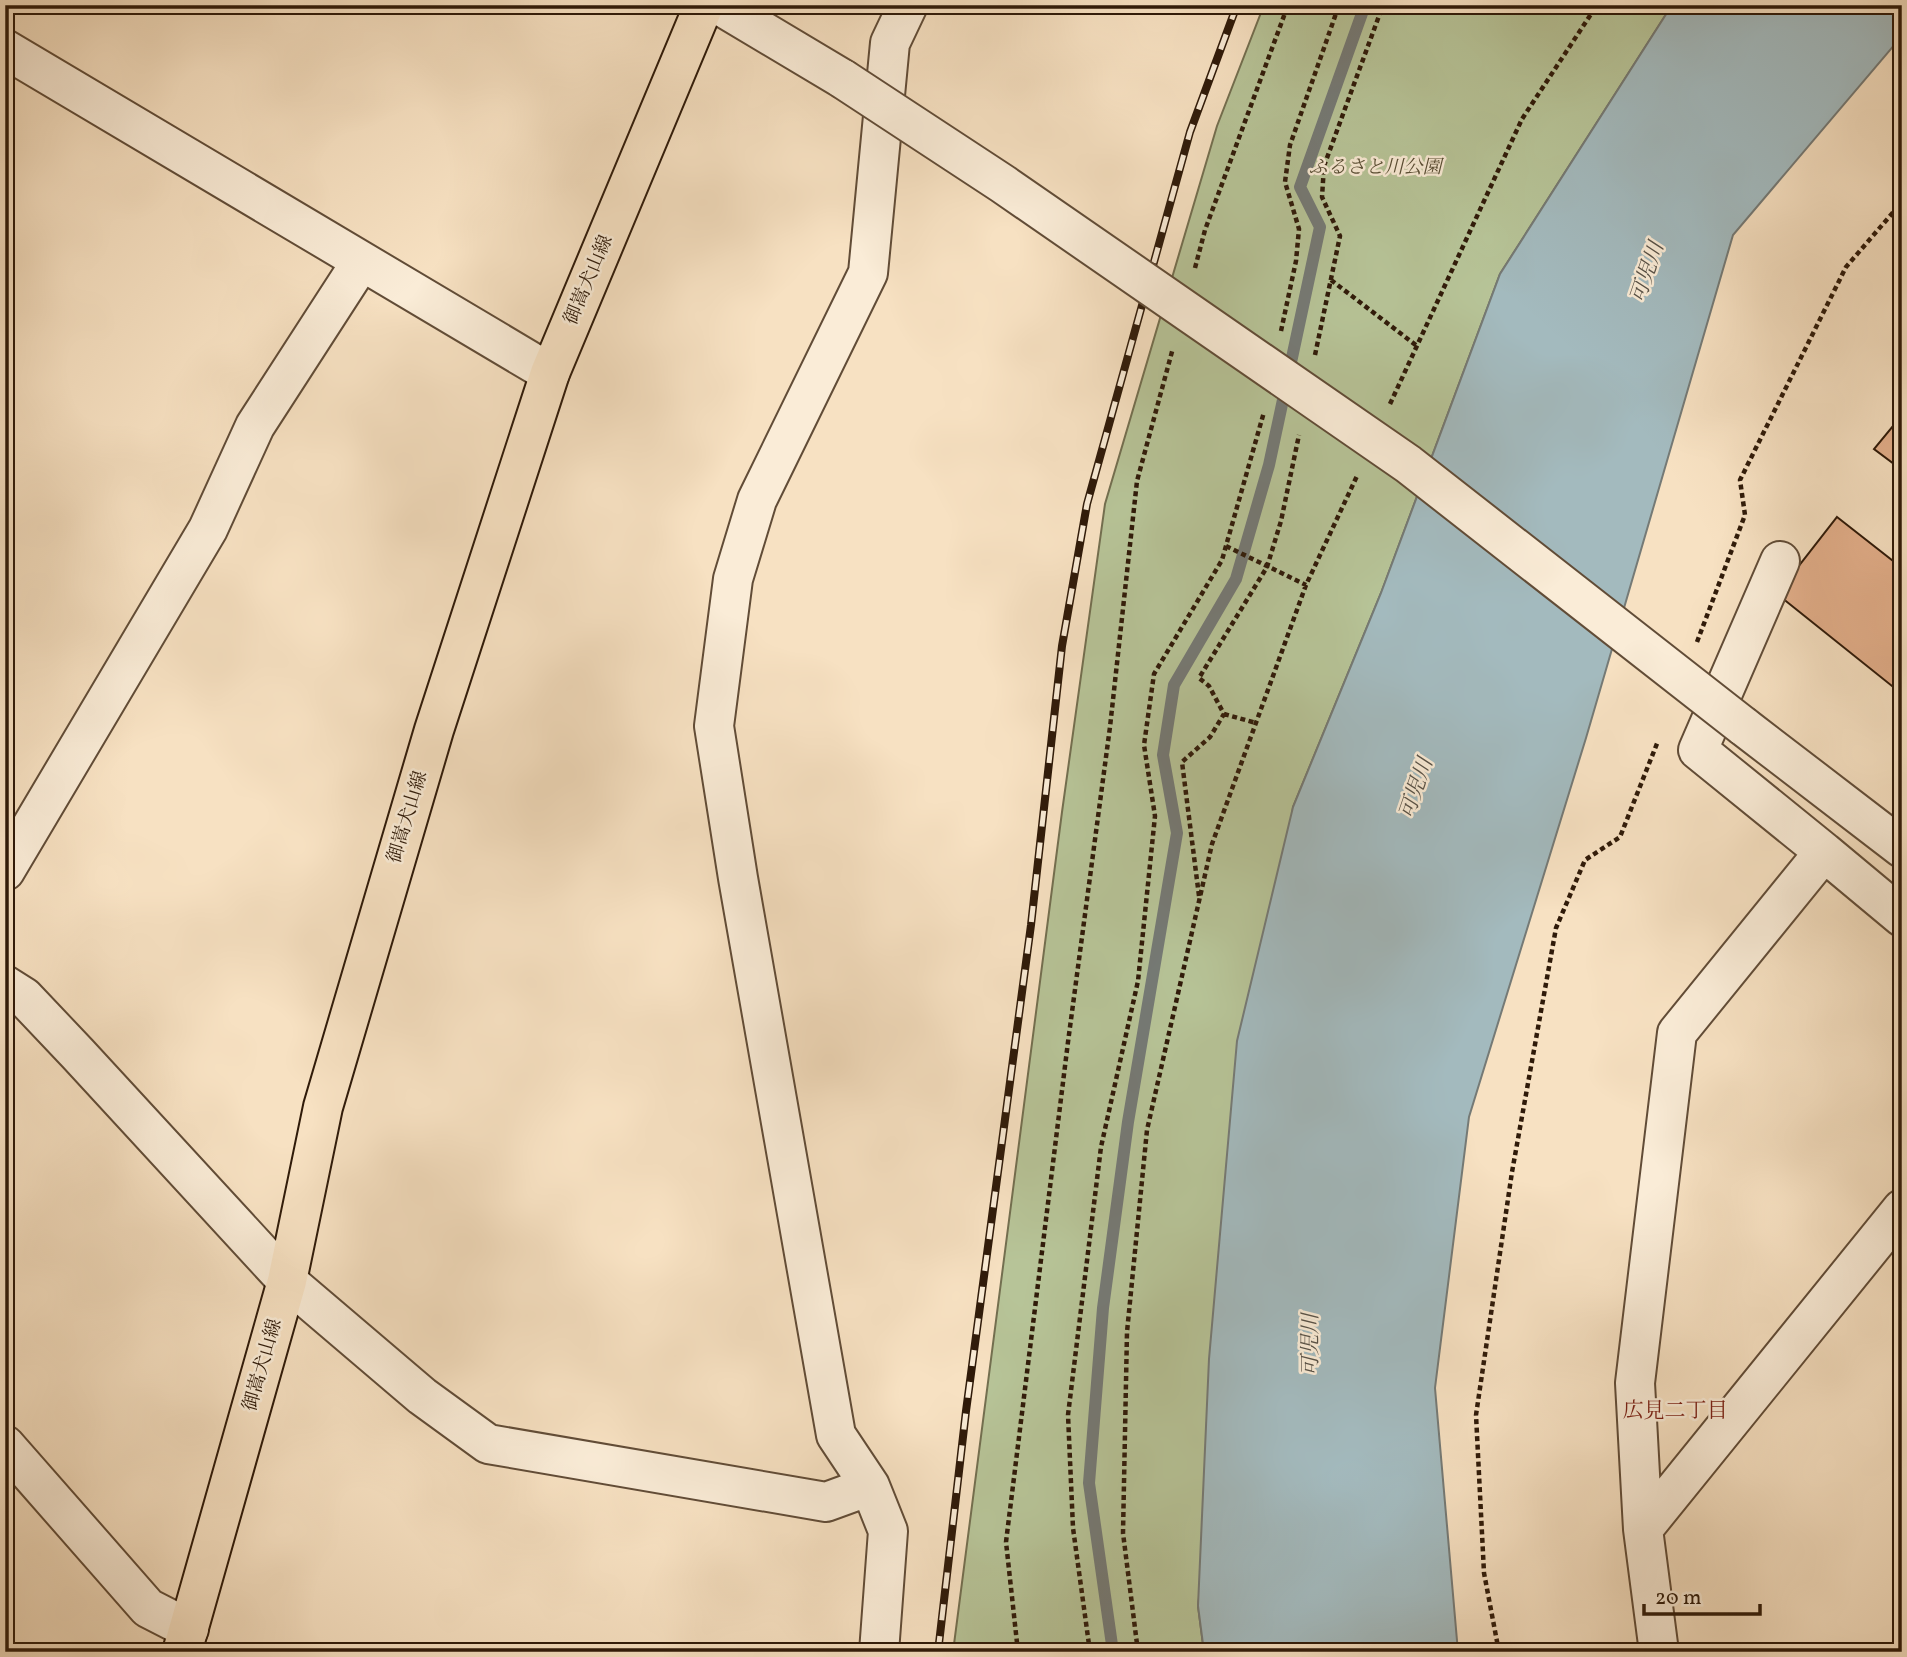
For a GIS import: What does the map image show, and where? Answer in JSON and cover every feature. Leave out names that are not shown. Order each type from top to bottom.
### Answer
[{"type":"main road","name":"御嵩犬山線","points":[[186,1640],[287,1281],[323,1107],[434,730],[550,373],[704,5]]},
{"type":"street","points":[[719,5],[843,79],[1003,184],[1408,464],[1902,848]]},
{"type":"street","points":[[878,1652],[888,1531],[870,1486],[836,1435],[738,878],[714,726],[733,579],[757,500],[869,274],[890,43],[908,5]]},
{"type":"street","points":[[5,50],[550,373]]},
{"type":"street","points":[[5,872],[208,529],[255,426],[361,262]]},
{"type":"street","points":[[1780,561],[1698,750],[1902,917]]},
{"type":"street","points":[[1660,1652],[1643,1529],[1635,1382],[1677,1033],[1824,852]]},
{"type":"street","points":[[5,985],[24,998],[78,1054],[287,1281],[422,1396],[488,1444],[826,1502],[870,1486]]},
{"type":"street","points":[[1643,1529],[1902,1209]]},
{"type":"street","points":[[5,1445],[148,1608],[186,1640]]},
{"type":"path","points":[[1194,270],[1205,230],[1288,5]]},
{"type":"path","points":[[1280,337],[1296,261],[1299,229],[1285,182],[1290,145],[1339,5]]},
{"type":"path","points":[[1314,361],[1340,236],[1322,197],[1324,166],[1383,5]]},
{"type":"path","points":[[1388,409],[1522,119],[1597,5]]},
{"type":"path","points":[[1696,644],[1745,516],[1740,480],[1846,267],[1902,202]]},
{"type":"path","points":[[1331,281],[1417,346]]},
{"type":"path","points":[[1018,1652],[1006,1542],[1110,727],[1137,481],[1177,336]]},
{"type":"path","points":[[1090,1652],[1073,1528],[1068,1415],[1101,1147],[1139,967],[1156,816],[1144,745],[1154,674],[1222,560],[1267,400]]},
{"type":"path","points":[[1256,723],[1224,714],[1209,686],[1199,678],[1267,567],[1281,521],[1300,428]]},
{"type":"path","points":[[1138,1652],[1123,1533],[1127,1332],[1147,1130],[1212,844],[1306,585],[1359,472]]},
{"type":"path","points":[[1226,546],[1306,585]]},
{"type":"path","points":[[1199,899],[1182,762],[1210,737],[1224,714]]},
{"type":"path","points":[[1499,1652],[1484,1573],[1476,1415],[1512,1172],[1556,928],[1585,860],[1620,837],[1660,738]]},
{"type":"green space","name":"ふるさと川公園","points":[[1264,5],[1672,5],[1500,274],[1381,593],[1293,807],[1198,1606],[1204,1652],[953,1652],[1062,812],[1105,504],[1217,126]]},
{"type":"water","name":"可児川","points":[[1672,5],[1902,5],[1902,36],[1733,235],[1586,738],[1469,1117],[1435,1388],[1458,1652],[1204,1652],[1198,1606],[1209,1359],[1237,1041],[1293,807],[1381,593],[1500,274]]},
{"type":"building","points":[[1902,415],[1902,470],[1874,449]]},
{"type":"building","points":[[1902,415],[1902,470],[1874,449]]},
{"type":"building","points":[[1837,517],[1902,568],[1902,694],[1777,594]]},
{"type":"waterway","points":[[1113,1652],[1089,1483],[1103,1308],[1128,1122],[1177,833],[1163,755],[1174,685],[1236,579],[1269,465],[1320,227],[1300,187],[1365,5]]},
{"type":"railway","points":[[938,1652],[966,1411],[1031,925],[1062,646],[1087,504],[1190,132],[1237,5]]},
{"type":"district","name":"広見二丁目","points":[[1675,1411]]}]
